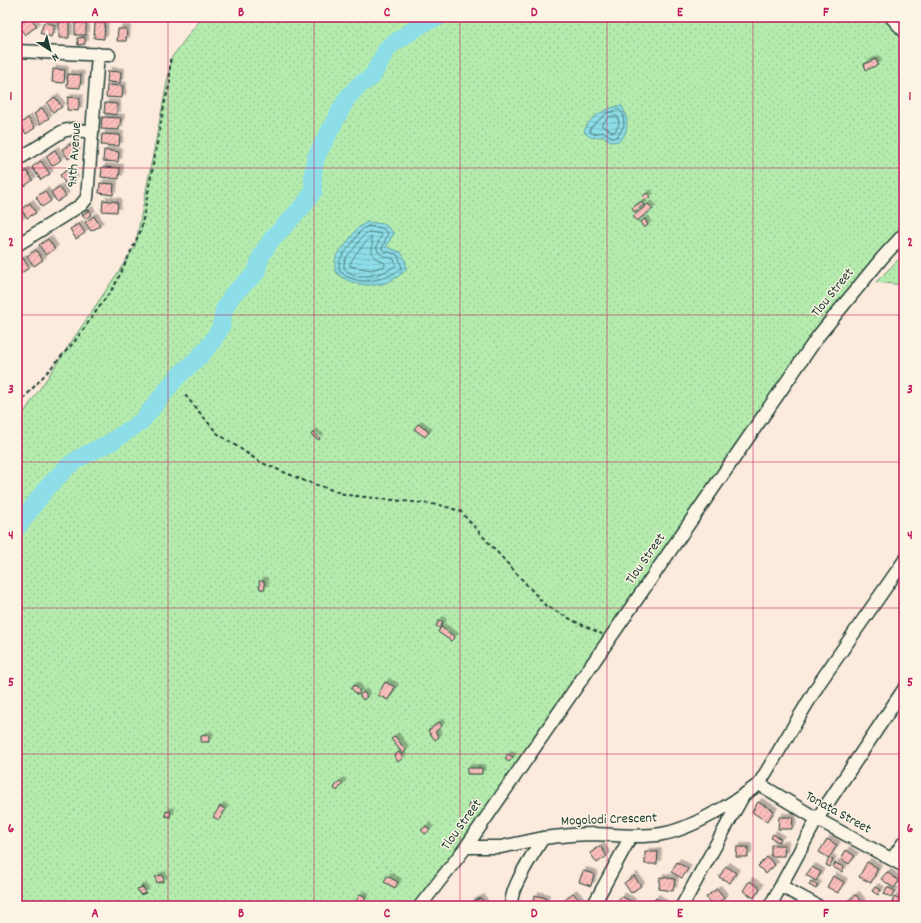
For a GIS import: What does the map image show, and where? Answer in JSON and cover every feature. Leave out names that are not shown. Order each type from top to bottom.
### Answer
[{"type":"street","points":[[891,17],[904,31]]},
{"type":"street","name":"94th Avenue","points":[[17,50],[104,54],[91,132],[87,198],[81,205],[17,245]]},
{"type":"street","points":[[17,160],[63,131],[72,129],[91,132]]},
{"type":"street","name":"Tlou Street","points":[[420,906],[466,847],[819,335],[882,258],[904,234]]},
{"type":"street","points":[[759,784],[820,682],[904,561]]},
{"type":"street","points":[[770,906],[817,819],[904,689]]},
{"type":"street","name":"Mogolodi Crescent","points":[[512,906],[511,901],[513,893],[543,838],[569,834],[631,836],[663,834],[693,823],[743,796],[759,784]]},
{"type":"street","name":"Tonata Street","points":[[759,784],[817,819],[904,866]]},
{"type":"street","name":"Mogolodi Crescent","points":[[682,906],[743,796]]},
{"type":"street","points":[[593,906],[631,836]]},
{"type":"street","points":[[466,847],[501,847],[543,838]]},
{"type":"street","points":[[892,859],[904,842]]},
{"type":"street","points":[[781,886],[818,906]]},
{"type":"path","points":[[17,403],[24,398],[75,341],[115,285],[141,230],[164,101],[170,83],[170,57]]},
{"type":"path","points":[[185,395],[217,434],[260,462],[305,481],[347,495],[440,505],[460,512],[546,606],[576,622],[610,637]]},
{"type":"green space","points":[[202,17],[904,17],[904,231],[874,260],[616,621],[416,906],[17,906],[17,423],[135,247],[172,57]]},
{"type":"green space","points":[[904,254],[904,285],[876,282]]},
{"type":"water","points":[[621,105],[627,119],[627,127],[622,139],[611,141],[603,136],[590,137],[584,132],[586,126],[594,117],[604,111]]},
{"type":"water","points":[[367,222],[384,224],[394,233],[386,247],[401,252],[406,262],[406,270],[390,281],[376,285],[361,284],[346,280],[335,271],[336,256],[356,230]]},
{"type":"building","points":[[30,17],[37,26],[25,35],[18,25]]},
{"type":"building","points":[[44,22],[55,25],[51,37],[40,33]]},
{"type":"building","points":[[59,22],[69,22],[69,38],[59,38]]},
{"type":"building","points":[[75,23],[86,23],[86,35],[75,35]]},
{"type":"building","points":[[95,23],[105,23],[104,39],[94,38]]},
{"type":"building","points":[[118,29],[127,29],[126,41],[117,41]]},
{"type":"building","points":[[85,37],[85,44],[78,45],[77,38]]},
{"type":"building","points":[[876,59],[878,65],[866,70],[864,64]]},
{"type":"building","points":[[53,69],[65,70],[64,83],[52,82]]},
{"type":"building","points":[[108,71],[121,72],[120,83],[107,82]]},
{"type":"building","points":[[68,74],[81,75],[80,88],[67,87]]},
{"type":"building","points":[[107,85],[123,86],[122,98],[106,97]]},
{"type":"building","points":[[55,97],[62,107],[53,112],[47,103]]},
{"type":"building","points":[[68,97],[80,98],[78,111],[67,110]]},
{"type":"building","points":[[105,103],[117,104],[117,115],[104,113]]},
{"type":"building","points":[[42,108],[49,118],[40,124],[34,114]]},
{"type":"building","points":[[102,117],[121,118],[119,130],[101,129]]},
{"type":"building","points":[[28,118],[35,128],[26,134],[20,124]]},
{"type":"building","points":[[102,134],[120,135],[119,146],[101,145]]},
{"type":"building","points":[[71,144],[77,153],[68,159],[62,149]]},
{"type":"building","points":[[55,150],[61,160],[52,166],[46,156]]},
{"type":"building","points":[[104,150],[119,152],[118,162],[103,161]]},
{"type":"building","points":[[41,161],[50,174],[41,180],[32,167]]},
{"type":"building","points":[[102,167],[120,168],[119,179],[101,177]]},
{"type":"building","points":[[68,170],[75,180],[66,185],[60,175]]},
{"type":"building","points":[[27,171],[33,180],[25,186],[18,176]]},
{"type":"building","points":[[100,183],[114,184],[113,195],[99,193]]},
{"type":"building","points":[[59,187],[66,196],[57,202],[51,192]]},
{"type":"building","points":[[45,191],[51,201],[42,207],[36,197]]},
{"type":"building","points":[[647,193],[650,197],[645,200],[642,197]]},
{"type":"building","points":[[103,200],[118,202],[117,212],[102,211]]},
{"type":"building","points":[[641,202],[644,205],[634,212],[632,208]]},
{"type":"building","points":[[30,203],[36,213],[27,218],[21,209]]},
{"type":"building","points":[[648,204],[653,209],[637,221],[633,216]]},
{"type":"building","points":[[89,210],[92,214],[85,219],[82,215]]},
{"type":"building","points":[[17,212],[22,220],[17,223]]},
{"type":"building","points":[[94,216],[100,226],[91,231],[85,222]]},
{"type":"building","points":[[645,219],[648,225],[644,228],[640,222]]},
{"type":"building","points":[[79,224],[85,233],[76,239],[70,229]]},
{"type":"building","points":[[48,239],[55,249],[46,255],[39,245]]},
{"type":"building","points":[[36,250],[43,260],[34,266],[27,256]]},
{"type":"building","points":[[23,258],[29,268],[20,274],[17,269],[17,262]]},
{"type":"building","points":[[418,424],[429,432],[425,437],[414,429]]},
{"type":"building","points":[[313,432],[320,438],[319,440],[311,435]]},
{"type":"building","points":[[259,581],[264,581],[265,589],[260,589]]},
{"type":"building","points":[[439,620],[443,622],[440,628],[436,626]]},
{"type":"building","points":[[441,627],[455,637],[451,641],[438,632]]},
{"type":"building","points":[[385,682],[395,687],[388,700],[378,695]]},
{"type":"building","points":[[355,685],[360,692],[357,695],[351,688]]},
{"type":"building","points":[[364,692],[367,697],[363,700],[359,695]]},
{"type":"building","points":[[439,722],[442,726],[435,732],[439,737],[435,740],[428,731]]},
{"type":"building","points":[[209,735],[209,742],[201,742],[201,736]]},
{"type":"building","points":[[395,736],[406,751],[403,754],[391,739]]},
{"type":"building","points":[[399,752],[403,758],[398,762],[394,756]]},
{"type":"building","points":[[508,754],[513,757],[509,762],[505,759]]},
{"type":"building","points":[[467,768],[482,768],[482,774],[467,774]]},
{"type":"building","points":[[339,781],[343,783],[337,791],[334,788]]},
{"type":"building","points":[[758,802],[774,811],[767,822],[752,812]]},
{"type":"building","points":[[469,803],[476,806],[474,810],[468,807]]},
{"type":"building","points":[[220,806],[225,809],[219,820],[213,817]]},
{"type":"building","points":[[166,811],[171,812],[170,817],[165,816]]},
{"type":"building","points":[[779,817],[793,817],[792,829],[778,829]]},
{"type":"building","points":[[426,826],[430,830],[425,834],[421,830]]},
{"type":"building","points":[[773,834],[781,839],[779,842],[771,838]]},
{"type":"building","points":[[827,839],[837,845],[829,858],[819,852]]},
{"type":"building","points":[[771,845],[785,845],[784,856],[771,856]]},
{"type":"building","points":[[600,846],[607,856],[597,863],[590,853]]},
{"type":"building","points":[[737,847],[748,847],[748,857],[736,857]]},
{"type":"building","points":[[846,850],[855,856],[849,864],[841,859]]},
{"type":"building","points":[[645,852],[658,852],[657,864],[645,864]]},
{"type":"building","points":[[767,857],[775,865],[766,874],[758,866]]},
{"type":"building","points":[[829,858],[833,860],[830,867],[826,865]]},
{"type":"building","points":[[677,862],[688,869],[682,878],[671,872]]},
{"type":"building","points":[[867,862],[878,868],[871,883],[859,877]]},
{"type":"building","points":[[835,863],[844,867],[842,872],[833,867]]},
{"type":"building","points":[[726,866],[736,873],[730,883],[719,877]]},
{"type":"building","points":[[812,867],[821,872],[816,881],[806,875]]},
{"type":"building","points":[[583,871],[594,874],[591,886],[579,882]]},
{"type":"building","points":[[887,872],[899,881],[894,888],[881,879]]},
{"type":"building","points":[[162,875],[164,881],[157,883],[155,877]]},
{"type":"building","points":[[387,876],[398,882],[395,888],[384,882]]},
{"type":"building","points":[[634,876],[641,886],[631,893],[624,883]]},
{"type":"building","points":[[833,876],[844,882],[838,893],[827,887]]},
{"type":"building","points":[[660,877],[675,879],[673,891],[659,889]]},
{"type":"building","points":[[749,881],[760,888],[754,898],[743,891]]},
{"type":"building","points":[[811,881],[818,885],[816,889],[809,885]]},
{"type":"building","points":[[143,887],[146,893],[140,895],[137,889]]},
{"type":"building","points":[[875,887],[881,890],[878,895],[872,891]]},
{"type":"building","points":[[887,887],[895,891],[892,897],[884,894]]},
{"type":"building","points":[[717,889],[725,898],[713,906],[706,897]]},
{"type":"building","points":[[573,893],[581,902],[576,906],[569,906],[564,901]]},
{"type":"building","points":[[360,894],[366,897],[360,906],[355,903]]},
{"type":"building","points":[[535,895],[546,898],[544,906],[533,906]]},
{"type":"building","points":[[856,895],[862,903],[858,906],[850,906],[847,901]]},
{"type":"building","points":[[621,896],[632,902],[629,906],[615,906]]},
{"type":"building","points":[[894,897],[900,900],[897,905],[892,902]]},
{"type":"building","points":[[481,898],[485,906],[472,906],[470,903]]},
{"type":"building","points":[[656,898],[666,906],[649,906]]},
{"type":"waterway","points":[[17,528],[45,490],[67,467],[81,457],[111,442],[142,421],[176,378],[201,355],[212,342],[221,327],[224,310],[232,295],[256,273],[261,256],[271,240],[304,205],[313,192],[313,173],[316,157],[347,98],[359,85],[372,77],[388,47],[425,22],[439,17]]}]
